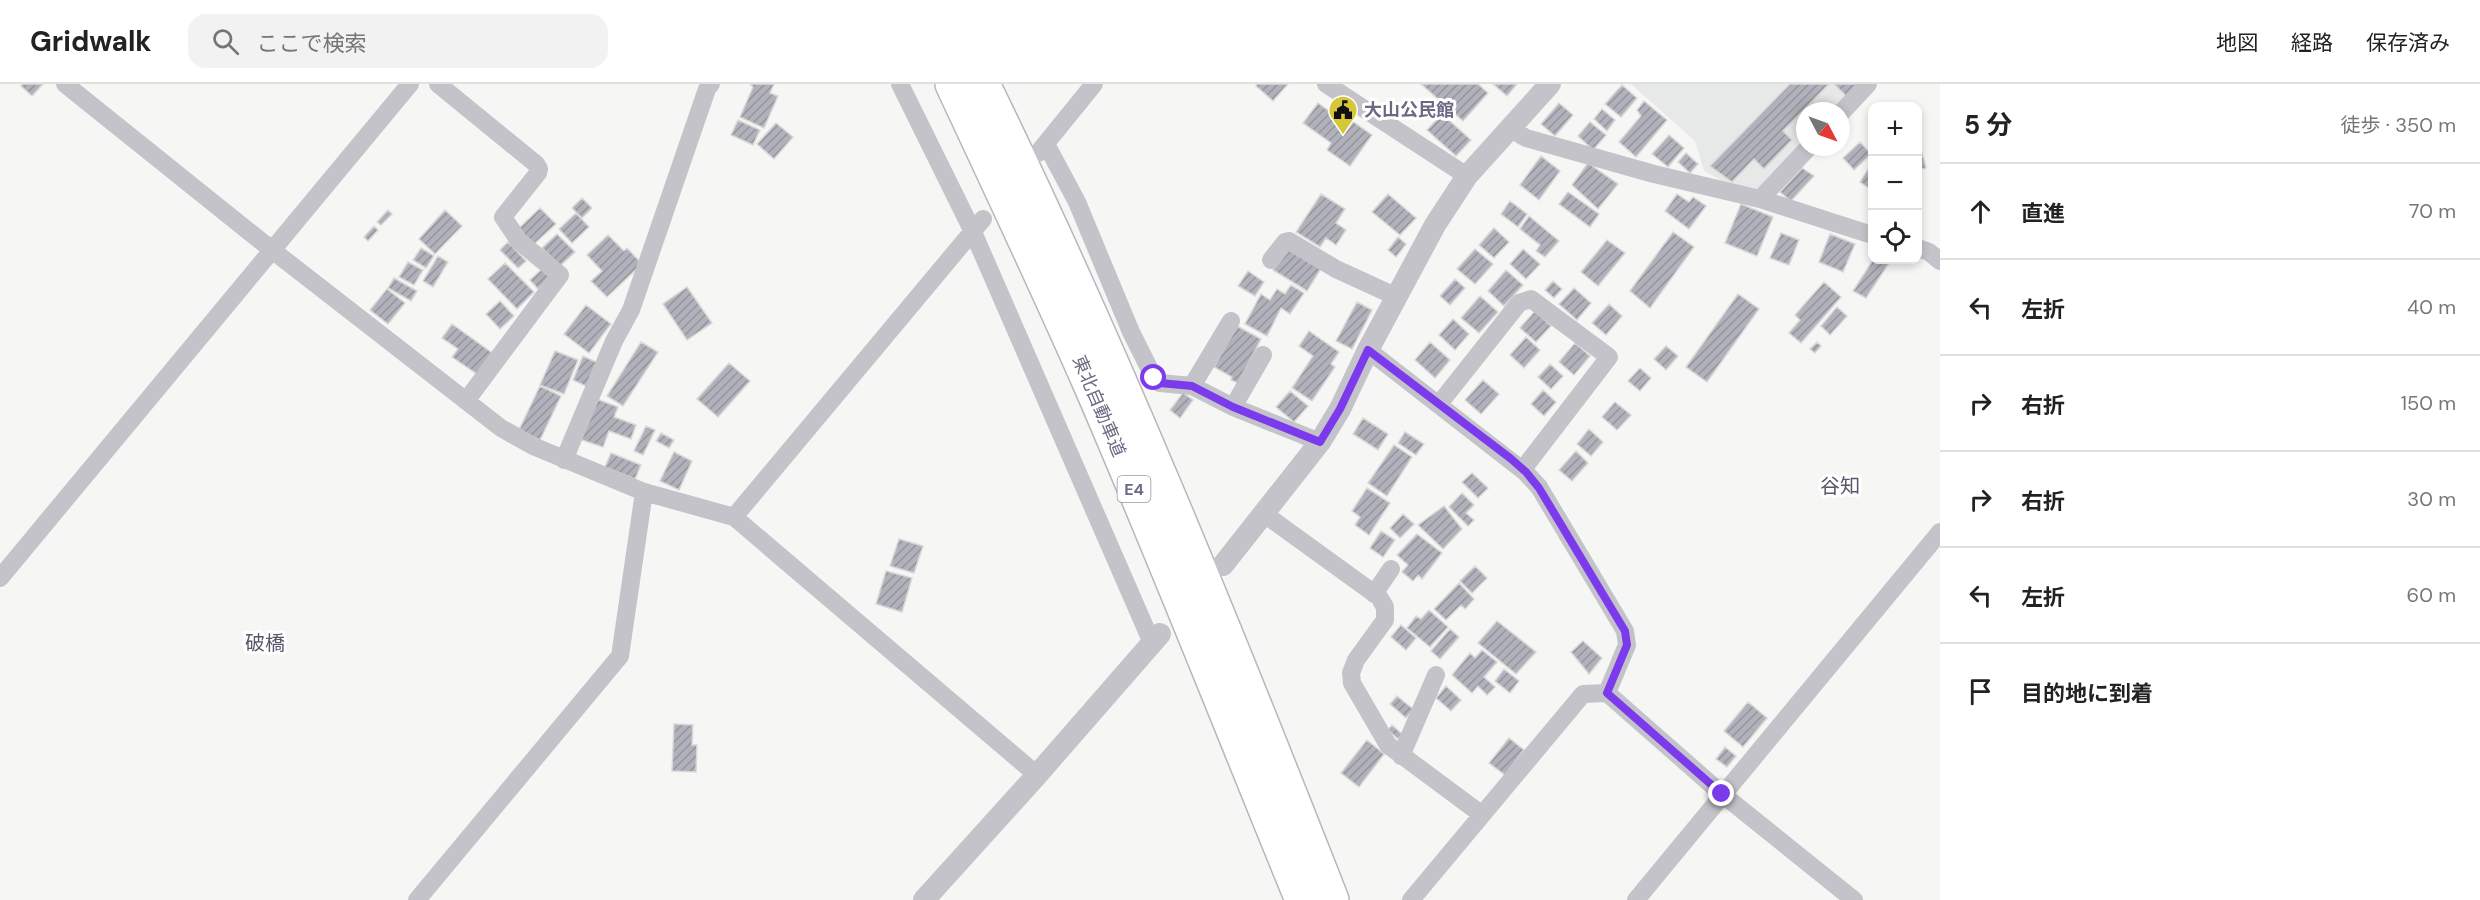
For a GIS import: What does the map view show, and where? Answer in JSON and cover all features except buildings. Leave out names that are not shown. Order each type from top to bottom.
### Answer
[{"type":"highway","name":"東北自動車道","points":[[952,84],[1041,273],[1092,390],[1175,585],[1302,900]]},
{"type":"highway","name":"東北自動車道","points":[[983,84],[1118,376],[1196,561],[1332,900]]},
{"type":"street","points":[[65,84],[272,250],[501,428],[564,460],[644,492],[734,517],[1037,776]]},
{"type":"street","points":[[0,578],[410,84]]},
{"type":"street","points":[[438,84],[536,164],[539,169],[538,173],[503,217],[519,241],[560,275],[466,401]]},
{"type":"street","points":[[564,460],[614,341],[631,310],[707,89],[711,84]]},
{"type":"street","points":[[900,84],[978,226],[1156,639],[1037,776],[924,900]]},
{"type":"street","points":[[1034,158],[1094,84]]},
{"type":"street","points":[[1326,84],[1467,176]]},
{"type":"street","points":[[1223,566],[1320,442],[1340,409],[1368,350],[1435,225],[1467,176],[1550,84]]},
{"type":"street","points":[[1850,103],[1868,84]]},
{"type":"street","points":[[1511,129],[1526,138],[1654,174],[1761,199],[1868,234]]},
{"type":"street","points":[[1046,144],[1077,202],[1131,333],[1154,378],[1160,383],[1192,386],[1233,407],[1320,442]]},
{"type":"street","points":[[1761,199],[1801,156]]},
{"type":"street","points":[[734,517],[978,226]]},
{"type":"street","points":[[1271,260],[1285,242],[1289,241],[1336,269],[1397,297]]},
{"type":"street","points":[[1922,250],[1940,261]]},
{"type":"street","points":[[1439,404],[1519,303],[1531,299],[1609,357],[1523,469]]},
{"type":"street","points":[[1192,386],[1231,321]]},
{"type":"street","points":[[1368,350],[1523,469],[1539,488],[1625,631],[1627,645],[1607,693]]},
{"type":"street","points":[[1233,407],[1263,355]]},
{"type":"street","points":[[417,900],[620,656],[644,492]]},
{"type":"street","points":[[1263,513],[1374,594],[1385,607],[1387,614],[1385,620],[1356,660],[1351,673],[1352,684],[1388,745],[1482,814]]},
{"type":"street","points":[[1636,900],[1940,532]]},
{"type":"street","points":[[1374,594],[1391,569]]},
{"type":"street","points":[[1401,756],[1436,675]]},
{"type":"street","points":[[1411,900],[1583,694],[1607,693],[1722,794],[1854,900]]},
{"type":"shaded area","points":[[1631,84],[1860,84],[1843,102],[1796,102],[1796,151],[1758,191],[1735,188],[1704,171],[1695,141]]},
{"type":"place","name":"大山公民館","points":[[1343,136]]},
{"type":"district","name":"谷知","points":[[1840,486]]},
{"type":"district","name":"破橋","points":[[265,643]]},
{"type":"route","points":[[1154,378],[1168,385],[1192,386],[1233,407],[1320,442],[1340,409],[1368,350],[1510,458],[1539,488],[1625,631],[1627,645],[1607,693],[1722,794]]}]
